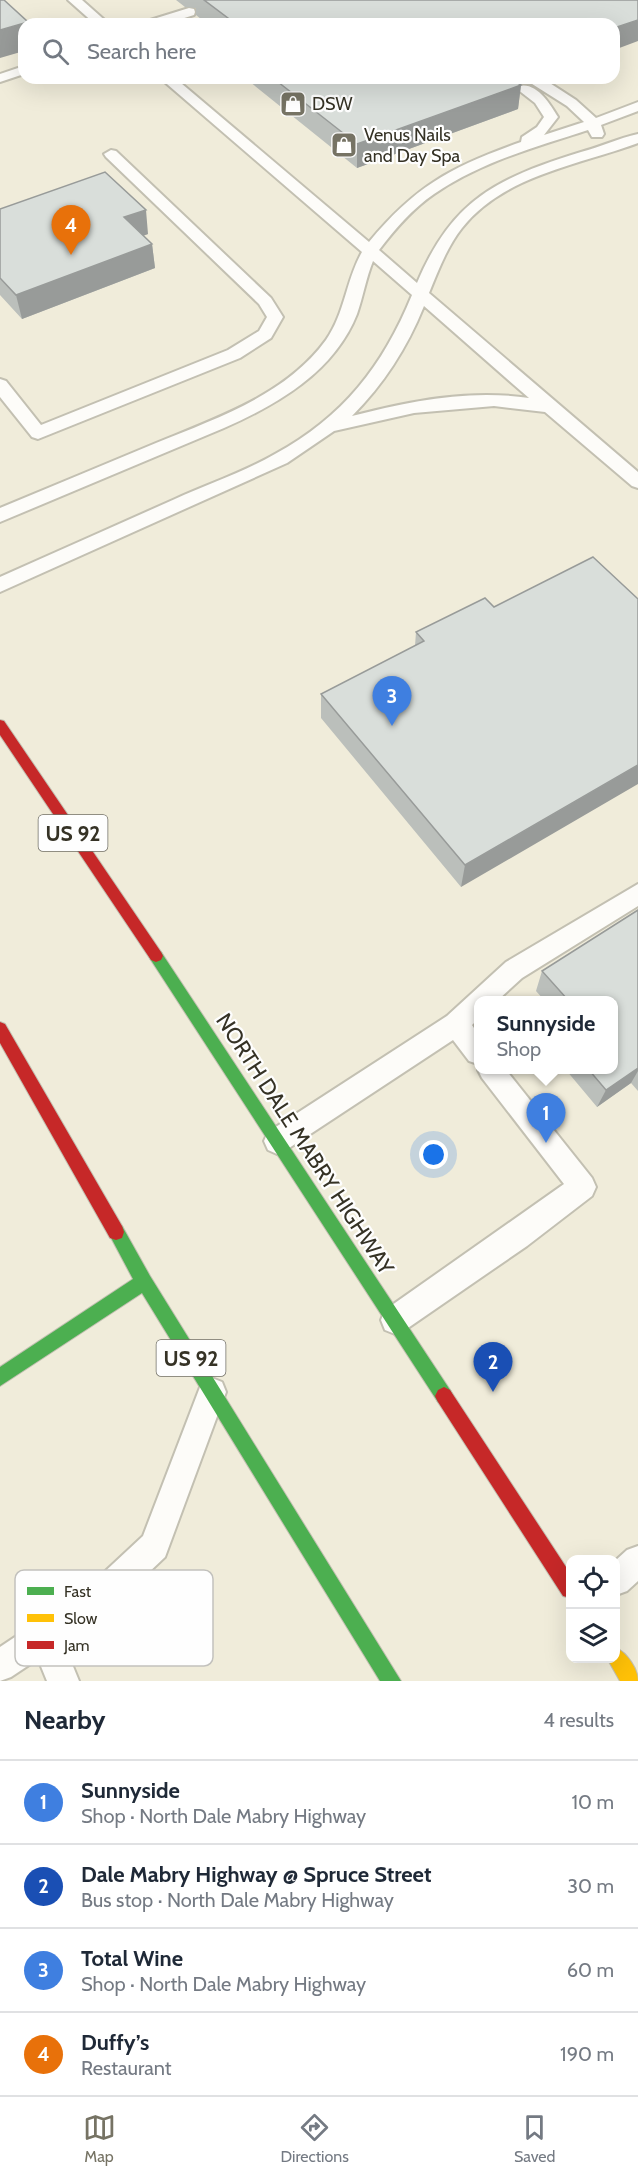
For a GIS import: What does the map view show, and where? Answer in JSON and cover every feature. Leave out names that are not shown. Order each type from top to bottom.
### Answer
[{"type":"main road","name":"NORTH DALE MABRY HIGHWAY","points":[[0,725],[147,942],[566,1583]]},
{"type":"main road","name":"US 92","points":[[0,1029],[144,1282],[392,1681]]},
{"type":"main road","points":[[0,1377],[144,1282]]},
{"type":"main road","points":[[618,1663],[631,1681]]},
{"type":"lane","points":[[74,0],[96,18]]},
{"type":"lane","points":[[170,18],[189,12]]},
{"type":"lane","points":[[0,78],[18,72]]},
{"type":"lane","points":[[174,84],[638,482]]},
{"type":"lane","points":[[541,84],[595,123],[597,141],[591,149],[579,157]]},
{"type":"lane","points":[[510,149],[542,130],[551,117],[540,100],[518,85]]},
{"type":"lane","points":[[0,515],[201,431],[280,392],[305,374],[325,353],[341,330],[369,252],[386,229],[422,194],[466,167],[510,149],[595,123],[638,106]]},
{"type":"lane","points":[[0,585],[281,459],[329,428],[362,398],[383,372],[400,342],[442,243],[468,213],[509,186],[537,172],[638,138]]},
{"type":"lane","points":[[0,385],[38,433],[234,354],[266,334],[275,317],[265,301],[111,154]]},
{"type":"lane","points":[[329,428],[410,408],[456,402],[520,400],[550,407]]},
{"type":"lane","points":[[486,996],[514,970],[638,894]]},
{"type":"lane","points":[[277,1141],[456,1024],[474,1008]]},
{"type":"lane","points":[[456,1024],[474,1048]]},
{"type":"lane","points":[[395,1320],[517,1236],[583,1187],[494,1074]]},
{"type":"lane","points":[[129,1570],[154,1546],[212,1392]]},
{"type":"lane","points":[[620,1576],[638,1561]]},
{"type":"lane","points":[[0,1666],[15,1656]]},
{"type":"lane","points":[[57,1666],[63,1681]]},
{"type":"building","points":[[0,0],[4,0],[24,18],[18,18],[18,25],[0,30]]},
{"type":"building","points":[[204,0],[638,0],[638,20],[620,26],[620,18],[228,18]]},
{"type":"building","points":[[281,84],[521,85],[357,144]]},
{"type":"building","points":[[105,172],[146,210],[124,217],[152,244],[16,295],[0,278],[0,209]]},
{"type":"building","points":[[593,557],[638,599],[638,765],[465,865],[321,694],[424,641],[416,632],[485,598],[494,607]]},
{"type":"building","points":[[638,910],[638,1068],[606,1090],[592,1074],[618,1074],[618,996],[564,996],[542,971]]},
{"type":"traffic: fast","points":[[156,956],[444,1396]]},
{"type":"traffic: fast","points":[[116,1232],[144,1282],[391,1681]]},
{"type":"traffic: fast","points":[[0,1377],[144,1282]]},
{"type":"traffic: slow","points":[[619,1663],[631,1681]]},
{"type":"traffic: jam","points":[[0,725],[156,956]]},
{"type":"traffic: jam","points":[[0,1029],[116,1232]]},
{"type":"traffic: jam","points":[[444,1396],[566,1583]]},
{"type":"place","name":"DSW","points":[[293,104]]},
{"type":"place","name":"Venus Nails and Day Spa","points":[[344,145]]},
{"type":"place","name":"Duffy’s","points":[[71,255]]},
{"type":"place","name":"Total Wine","points":[[392,726]]},
{"type":"place","name":"Sunnyside","points":[[546,1143]]},
{"type":"place","name":"Dale Mabry Highway @ Spruce Street","points":[[493,1392]]}]
